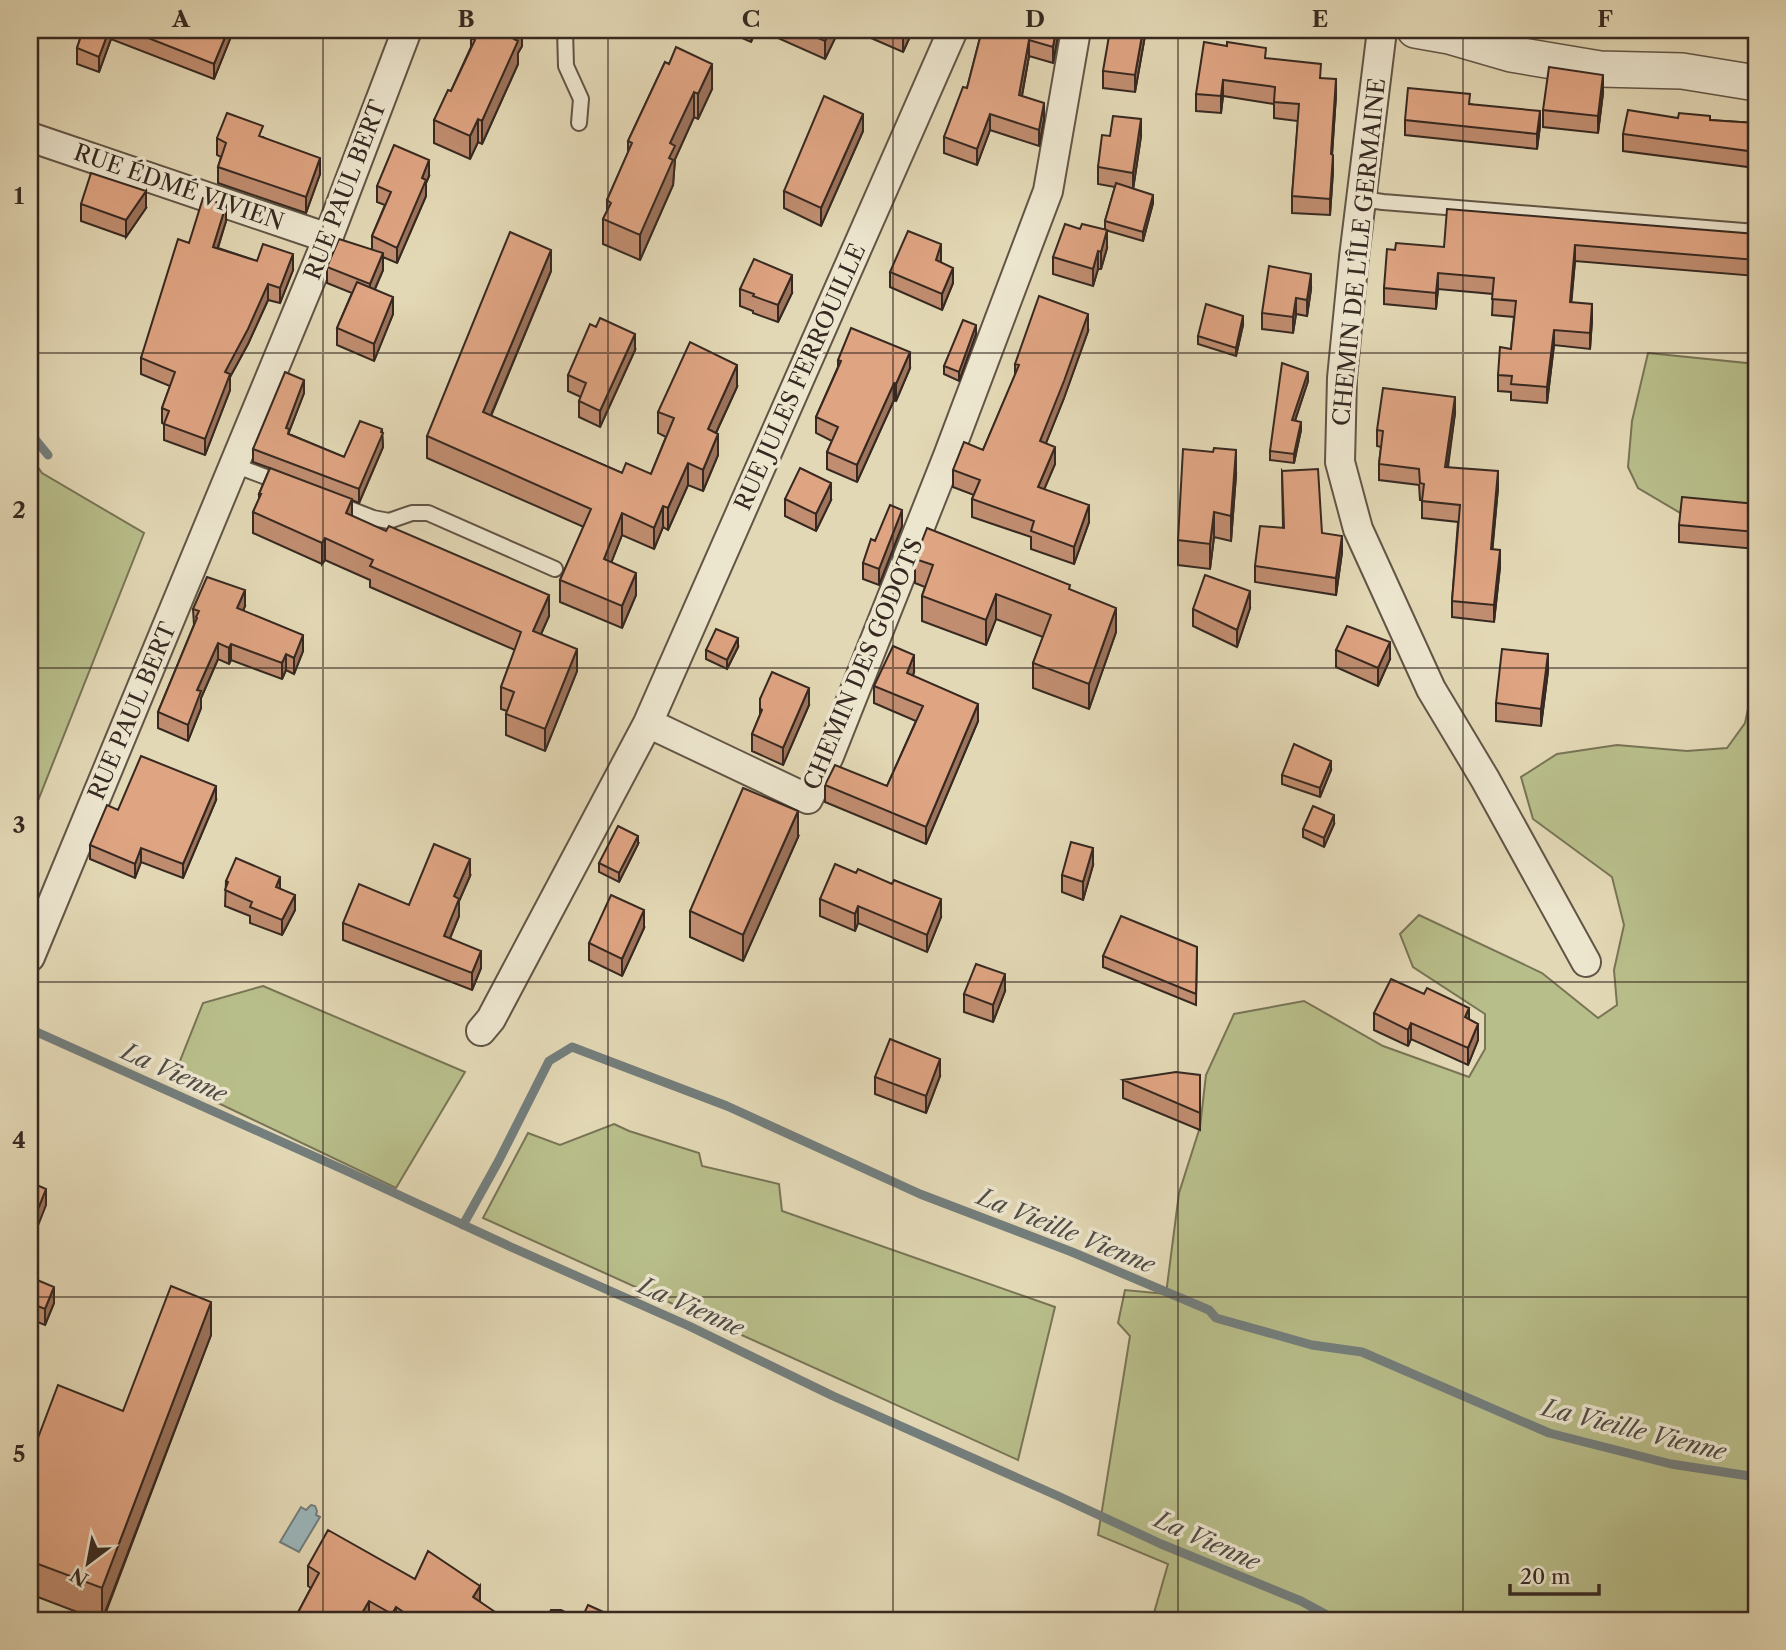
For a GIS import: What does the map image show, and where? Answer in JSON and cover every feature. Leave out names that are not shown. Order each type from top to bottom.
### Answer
[{"type":"street","name":"RUE PAUL BERT","points":[[30,957],[328,238],[407,30]]},
{"type":"street","name":"RUE JULES FERROUILLE","points":[[648,723],[953,30]]},
{"type":"street","name":"CHEMIN DES GODOTS","points":[[648,723],[808,799],[829,756],[948,456],[1048,191],[1076,30]]},
{"type":"street","name":"CHEMIN DE L'ÎLE GERMAINE","points":[[1382,30],[1342,378],[1340,462],[1357,529],[1431,689],[1485,779],[1586,962]]},
{"type":"street","points":[[1415,30],[1449,36],[1511,54],[1600,69],[1682,71],[1756,83]]},
{"type":"street","name":"RUE ÉDMÉ VIVIEN","points":[[30,137],[328,238]]},
{"type":"street","points":[[481,1031],[491,1019],[648,723]]},
{"type":"lane","points":[[565,30],[566,66],[581,99],[579,123]]},
{"type":"lane","points":[[1362,199],[1756,232]]},
{"type":"lane","points":[[234,466],[297,489]]},
{"type":"lane","points":[[323,499],[373,518],[389,521],[412,513],[428,513],[555,569]]},
{"type":"green space","points":[[1648,353],[1756,364],[1756,521],[1682,514],[1638,488],[1628,467],[1632,421]]},
{"type":"green space","points":[[30,456],[42,473],[144,533],[30,821]]},
{"type":"green space","points":[[1756,671],[1756,1620],[1152,1620],[1168,1564],[1098,1535],[1130,1336],[1118,1323],[1125,1290],[1166,1294],[1179,1193],[1200,1127],[1206,1075],[1234,1014],[1304,1001],[1383,1046],[1469,1077],[1485,1049],[1485,1014],[1413,967],[1400,934],[1419,915],[1542,973],[1598,1018],[1617,1005],[1614,970],[1624,925],[1612,877],[1533,819],[1521,777],[1557,754],[1617,745],[1687,751],[1727,748],[1745,723]]},
{"type":"green space","points":[[263,986],[465,1072],[396,1188],[172,1081],[203,1003]]},
{"type":"green space","points":[[614,1124],[699,1153],[702,1166],[779,1184],[782,1211],[1055,1307],[1018,1460],[483,1218],[528,1133],[560,1145]]},
{"type":"water","points":[[311,1505],[315,1506],[316,1515],[320,1517],[299,1552],[280,1542],[301,1507],[306,1510]]},
{"type":"building","points":[[30,30],[35,30],[30,47]]},
{"type":"building","points":[[83,30],[109,30],[99,57],[77,48]]},
{"type":"building","points":[[128,30],[228,30],[214,64]]},
{"type":"building","points":[[475,30],[519,30],[514,39],[518,41],[482,121],[478,119],[470,136],[434,120],[475,40],[471,38]]},
{"type":"building","points":[[799,30],[831,30],[825,41]]},
{"type":"building","points":[[891,30],[905,30],[903,35]]},
{"type":"building","points":[[982,30],[1056,30],[1053,47],[1029,40],[1019,95],[1044,103],[1039,130],[990,114],[977,149],[944,137],[963,87],[967,88]]},
{"type":"building","points":[[1110,30],[1143,30],[1135,75],[1103,71]]},
{"type":"building","points":[[1204,42],[1227,46],[1227,42],[1266,48],[1265,58],[1321,64],[1320,78],[1336,79],[1330,199],[1292,196],[1299,104],[1274,102],[1275,87],[1223,80],[1221,96],[1196,94]]},
{"type":"building","points":[[676,47],[712,64],[698,94],[694,92],[670,143],[675,146],[669,158],[673,160],[640,235],[603,219],[611,203],[607,200],[632,143],[628,141],[665,62],[669,64]]},
{"type":"building","points":[[1549,67],[1603,75],[1598,116],[1543,110]]},
{"type":"building","points":[[1408,88],[1470,94],[1469,104],[1540,111],[1537,134],[1405,120]]},
{"type":"building","points":[[824,96],[863,114],[821,208],[784,191]]},
{"type":"building","points":[[1628,110],[1678,118],[1679,113],[1710,116],[1710,120],[1755,123],[1756,118],[1756,152],[1623,134]]},
{"type":"building","points":[[227,113],[263,126],[259,136],[320,158],[306,197],[218,167],[226,143],[217,138]]},
{"type":"building","points":[[1113,116],[1141,119],[1133,173],[1098,167],[1102,135],[1110,136]]},
{"type":"building","points":[[394,145],[429,160],[422,178],[426,180],[397,248],[372,236],[391,192],[377,186]]},
{"type":"building","points":[[91,173],[146,191],[126,220],[81,204]]},
{"type":"building","points":[[1116,183],[1153,195],[1143,232],[1105,221]]},
{"type":"building","points":[[203,198],[226,205],[213,247],[257,261],[263,244],[293,254],[280,288],[268,284],[225,372],[230,374],[205,439],[164,424],[169,411],[162,408],[175,372],[141,358],[178,239],[189,243]]},
{"type":"building","points":[[1447,209],[1756,234],[1756,260],[1575,245],[1570,302],[1592,304],[1590,333],[1554,330],[1547,387],[1511,384],[1512,376],[1498,375],[1500,347],[1511,349],[1516,301],[1492,299],[1494,278],[1438,273],[1436,293],[1384,288],[1387,249],[1395,250],[1396,243],[1444,247]]},
{"type":"building","points":[[1065,224],[1080,229],[1082,224],[1107,230],[1093,269],[1053,257]]},
{"type":"building","points":[[908,231],[941,244],[936,260],[953,268],[942,294],[890,272]]},
{"type":"building","points":[[510,232],[551,250],[483,412],[622,473],[626,463],[651,474],[674,418],[658,412],[690,342],[737,365],[708,429],[718,434],[703,470],[688,463],[668,508],[663,506],[654,528],[622,513],[604,559],[636,573],[622,606],[560,580],[591,509],[427,436]]},
{"type":"building","points":[[339,239],[383,253],[370,284],[327,267]]},
{"type":"building","points":[[754,259],[792,275],[778,305],[740,289]]},
{"type":"building","points":[[1269,266],[1311,274],[1307,300],[1296,298],[1293,317],[1262,313]]},
{"type":"building","points":[[357,282],[393,297],[374,344],[337,328]]},
{"type":"building","points":[[1039,296],[1088,314],[1040,441],[1055,447],[1038,487],[1089,505],[1074,547],[1031,531],[1034,521],[972,499],[980,480],[953,470],[964,442],[983,450],[1019,365],[1015,364]]},
{"type":"building","points":[[1206,304],[1243,316],[1236,348],[1198,336]]},
{"type":"building","points":[[600,318],[635,334],[600,411],[579,401],[586,383],[568,375],[590,324],[596,327]]},
{"type":"building","points":[[963,320],[976,325],[959,372],[944,366]]},
{"type":"building","points":[[851,328],[910,352],[857,465],[827,452],[838,427],[816,417],[841,361],[838,360]]},
{"type":"building","points":[[1282,363],[1308,372],[1292,420],[1301,422],[1294,454],[1270,451]]},
{"type":"building","points":[[285,372],[304,380],[286,428],[289,429],[288,434],[344,457],[360,421],[382,429],[383,433],[359,489],[253,449]]},
{"type":"building","points":[[1383,388],[1455,397],[1445,467],[1498,471],[1491,549],[1500,550],[1494,605],[1452,601],[1460,505],[1422,501],[1424,484],[1420,483],[1419,469],[1379,464],[1383,431],[1377,430]]},
{"type":"building","points":[[1214,448],[1236,450],[1231,516],[1214,512],[1210,544],[1178,540],[1183,449],[1213,452]]},
{"type":"building","points":[[270,468],[352,499],[346,513],[386,531],[389,526],[549,595],[533,631],[577,649],[545,729],[506,714],[514,692],[501,687],[521,632],[370,566],[373,560],[325,538],[322,543],[253,512]]},
{"type":"building","points":[[800,468],[831,483],[816,514],[785,499]]},
{"type":"building","points":[[1318,469],[1322,533],[1342,536],[1336,578],[1255,566],[1260,526],[1284,528],[1282,471]]},
{"type":"building","points":[[1682,497],[1756,504],[1756,532],[1679,525]]},
{"type":"building","points":[[890,505],[902,510],[879,569],[863,563],[871,539],[875,541]]},
{"type":"building","points":[[927,528],[1070,585],[1069,589],[1116,608],[1089,684],[1033,663],[1051,615],[996,594],[986,620],[922,596],[933,565],[915,559]]},
{"type":"building","points":[[1205,575],[1250,591],[1237,630],[1193,609]]},
{"type":"building","points":[[207,577],[245,590],[237,608],[303,635],[294,658],[286,654],[282,663],[231,644],[229,648],[218,643],[197,690],[201,691],[188,725],[158,712],[197,618],[199,611],[193,609]]},
{"type":"building","points":[[1347,626],[1390,642],[1378,668],[1336,650]]},
{"type":"building","points":[[716,629],[738,638],[727,660],[706,650]]},
{"type":"building","points":[[893,646],[914,655],[907,673],[978,704],[926,827],[825,785],[835,765],[887,786],[923,706],[874,686]]},
{"type":"building","points":[[1502,649],[1548,654],[1541,709],[1496,703]]},
{"type":"building","points":[[772,672],[809,688],[783,748],[752,734],[762,710],[760,699]]},
{"type":"building","points":[[1294,744],[1331,761],[1320,788],[1282,775]]},
{"type":"building","points":[[141,756],[216,786],[183,864],[141,848],[135,864],[90,845],[107,805],[118,810]]},
{"type":"building","points":[[743,788],[798,811],[743,935],[690,911]]},
{"type":"building","points":[[1313,806],[1334,815],[1324,838],[1303,829]]},
{"type":"building","points":[[618,826],[638,836],[619,873],[599,863]]},
{"type":"building","points":[[1071,842],[1093,848],[1083,882],[1062,875]]},
{"type":"building","points":[[434,844],[470,859],[454,896],[459,899],[444,936],[481,951],[472,973],[343,923],[359,884],[409,905]]},
{"type":"building","points":[[236,858],[280,877],[276,887],[295,895],[282,920],[250,907],[252,902],[225,890]]},
{"type":"building","points":[[835,864],[856,873],[858,869],[892,884],[894,880],[941,899],[927,935],[858,906],[855,914],[820,899]]},
{"type":"building","points":[[611,895],[644,910],[622,959],[589,943]]},
{"type":"building","points":[[1121,916],[1197,947],[1196,994],[1103,956]]},
{"type":"building","points":[[976,964],[1005,974],[993,1005],[964,994]]},
{"type":"building","points":[[1391,979],[1424,994],[1427,988],[1469,1008],[1465,1017],[1478,1024],[1468,1048],[1411,1023],[1408,1030],[1374,1013]]},
{"type":"building","points":[[890,1039],[940,1059],[926,1096],[875,1077]]},
{"type":"building","points":[[1176,1072],[1200,1075],[1200,1113],[1123,1080]]},
{"type":"building","points":[[30,1182],[46,1189],[30,1229]]},
{"type":"building","points":[[30,1277],[54,1287],[45,1309],[30,1303]]},
{"type":"building","points":[[171,1286],[211,1302],[102,1588],[30,1561],[30,1459],[58,1385],[123,1411]]},
{"type":"building","points":[[328,1530],[415,1579],[428,1551],[480,1586],[473,1597],[501,1616],[498,1620],[415,1620],[396,1607],[392,1614],[369,1601],[358,1620],[294,1620],[319,1573],[308,1566]]},
{"type":"building","points":[[588,1605],[621,1620],[581,1620]]},
{"type":"building","points":[[551,1610],[561,1610],[581,1620],[546,1620]]},
{"type":"waterway","points":[[30,433],[48,455]]},
{"type":"waterway","name":"La Vienne","points":[[30,1029],[689,1326],[833,1396],[1161,1544],[1301,1601],[1336,1620]]},
{"type":"waterway","name":"La Vieille Vienne","points":[[463,1225],[549,1061],[572,1047],[727,1106],[920,1194],[1072,1252],[1209,1310],[1216,1318],[1312,1345],[1362,1352],[1549,1433],[1671,1464],[1756,1477]]}]
